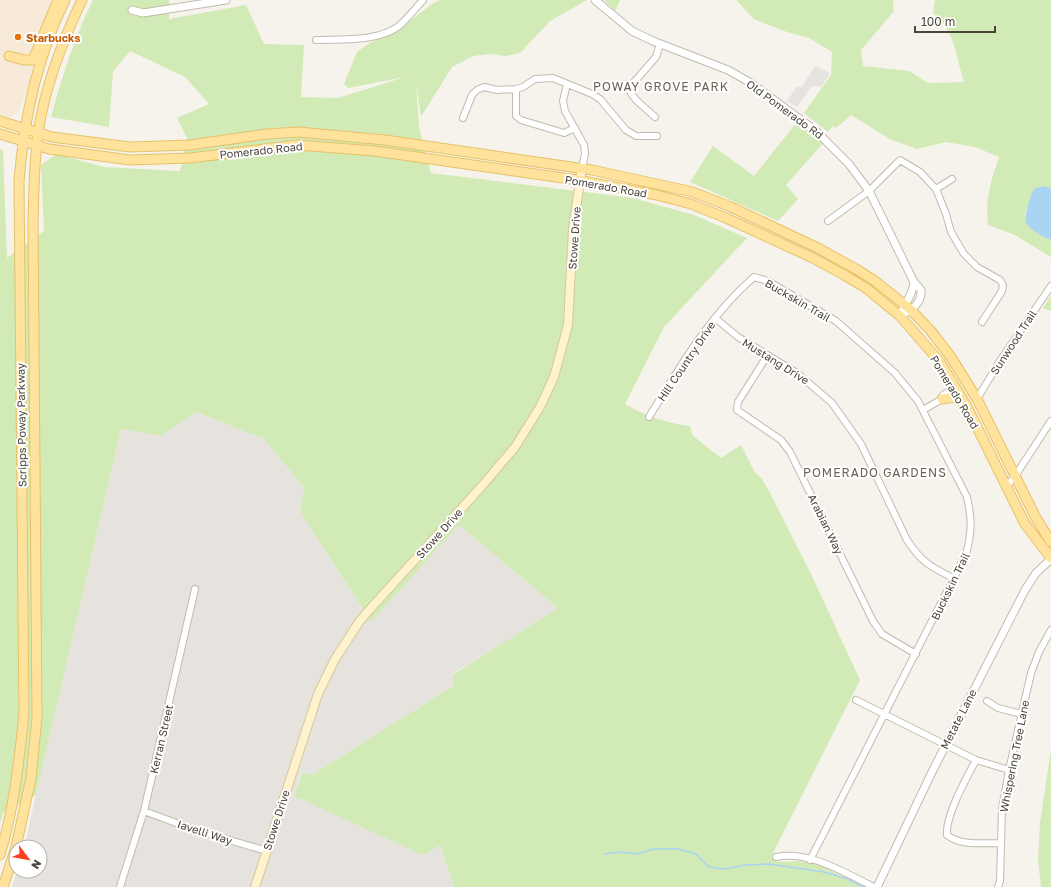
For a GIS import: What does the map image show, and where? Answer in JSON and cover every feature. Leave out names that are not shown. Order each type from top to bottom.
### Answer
[{"type":"main road","points":[[9,56],[24,60],[32,60],[58,0]]},
{"type":"main road","name":"Scripps Poway Parkway","points":[[0,855],[13,805],[18,776],[24,714],[18,221],[23,142],[40,64],[49,37],[65,0]]},
{"type":"main road","name":"Scripps Poway Parkway","points":[[18,839],[31,778],[37,718],[33,220],[38,132],[51,77],[62,43],[82,0]]},
{"type":"main road","name":"Pomerado Road","points":[[0,121],[52,137],[130,147],[190,145],[267,134],[320,133],[385,140],[582,168],[692,192],[732,207],[818,248],[856,269],[907,307],[930,330],[951,357],[977,400],[1036,518],[1051,542]]},
{"type":"main road","name":"Pomerado Road","points":[[0,134],[37,146],[100,157],[130,160],[190,158],[297,145],[376,151],[580,181],[657,195],[691,204],[726,218],[813,258],[839,272],[866,288],[900,316],[940,362],[964,403],[1025,524],[1051,558]]},
{"type":"main road","name":"Stowe Drive","points":[[255,887],[318,694],[335,659],[367,613],[515,447],[540,407],[554,377],[568,325],[573,229],[582,168]]},
{"type":"main road","points":[[955,387],[965,389],[970,396],[977,400]]},
{"type":"main road","points":[[942,399],[954,398],[964,403]]},
{"type":"main road","name":"Scripps Poway Parkway","points":[[3,887],[8,872]]},
{"type":"street","points":[[132,10],[143,13],[226,0]]},
{"type":"street","points":[[316,40],[376,36],[389,31],[407,19],[422,0]]},
{"type":"street","name":"Old Pomerado Rd","points":[[596,0],[632,31],[660,44],[728,70],[751,83],[792,111],[833,146],[854,170],[868,191],[914,282],[918,286],[921,296],[907,307]]},
{"type":"street","points":[[655,117],[636,100],[628,89],[656,57],[660,44]]},
{"type":"street","points":[[463,118],[472,95],[477,90],[484,87],[497,90],[523,88],[535,79],[553,78],[592,94],[600,99],[626,130],[636,136],[657,136]]},
{"type":"street","points":[[567,84],[563,101],[565,111],[576,128],[584,145],[585,154],[582,168]]},
{"type":"street","points":[[516,89],[516,116],[521,120],[564,133],[576,128]]},
{"type":"street","points":[[828,221],[868,191],[900,160],[905,162],[920,172],[936,189],[946,214],[951,232],[960,249],[975,265],[997,278],[1003,285],[1002,291],[982,322]]},
{"type":"street","points":[[936,189],[952,179]]},
{"type":"street","name":"Hill Country Drive","points":[[649,416],[697,340],[747,283],[754,277],[760,278]]},
{"type":"street","name":"Buckskin Trail","points":[[760,278],[768,281],[836,321],[851,332],[895,373],[923,410],[967,497],[971,513],[972,534],[966,554],[955,579],[810,860]]},
{"type":"street","points":[[900,316],[907,307],[913,291],[914,282]]},
{"type":"street","name":"Sunwood Trail","points":[[977,400],[1000,361],[1051,286]]},
{"type":"street","name":"Mustang Drive","points":[[715,318],[738,337],[797,373],[832,403],[861,444],[907,540],[916,554],[928,566],[955,579]]},
{"type":"street","name":"Arabian Way","points":[[767,356],[738,402],[737,410],[777,437],[790,452],[873,622],[882,634],[916,654]]},
{"type":"street","points":[[923,410],[942,399],[943,395],[955,387]]},
{"type":"street","points":[[1007,486],[1016,476],[1051,422]]},
{"type":"street","name":"Metate Lane","points":[[875,887],[945,745],[1025,590],[1036,573],[1051,558]]},
{"type":"street","name":"Kerran Street","points":[[120,887],[144,811],[195,589]]},
{"type":"street","name":"Whispering Tree Lane","points":[[998,887],[1000,881],[1002,809],[1009,770],[1031,673],[1039,652],[1051,630]]},
{"type":"street","points":[[856,700],[976,760],[1009,770]]},
{"type":"street","points":[[987,701],[998,708],[1021,714]]},
{"type":"street","points":[[976,760],[962,786],[946,827],[947,835],[953,840],[979,843],[1000,843]]},
{"type":"street","name":"Iavelli Way","points":[[144,811],[195,830],[267,850]]},
{"type":"street","points":[[776,857],[797,856],[831,866],[875,887]]},
{"type":"shaded area","points":[[0,0],[62,0],[18,113],[8,118],[0,116]]},
{"type":"shaded area","points":[[815,66],[830,73],[821,87],[812,86],[797,107],[787,101],[797,86],[801,88]]},
{"type":"shaded area","points":[[197,412],[264,439],[304,488],[300,511],[371,622],[459,525],[559,609],[454,673],[453,686],[312,775],[301,772],[294,797],[440,845],[454,887],[12,887],[14,879],[48,879],[48,839],[26,839],[121,429],[160,436]]},
{"type":"green space","points":[[93,0],[169,0],[169,19],[246,5],[264,44],[304,45],[301,97],[338,98],[405,77],[348,88],[344,84],[357,52],[368,44],[399,29],[432,4],[440,0],[587,0],[550,21],[520,53],[506,56],[490,54],[473,56],[452,67],[421,117],[416,82],[419,127],[431,173],[633,198],[694,215],[747,238],[664,327],[625,404],[656,418],[690,426],[692,435],[721,458],[741,445],[754,471],[762,479],[770,493],[811,574],[860,680],[771,857],[779,862],[801,861],[821,866],[864,887],[454,887],[440,845],[423,855],[294,797],[302,772],[312,775],[453,686],[454,674],[558,608],[459,525],[371,622],[300,511],[304,488],[264,439],[197,412],[160,436],[121,429],[36,795],[3,813],[0,824],[0,149],[3,150],[7,258],[44,231],[41,165],[56,154],[104,167],[180,171],[187,138],[177,118],[209,104],[185,77],[130,51],[113,72],[109,127],[51,117],[69,58]]},
{"type":"green space","points":[[604,0],[620,0],[615,11]]},
{"type":"green space","points":[[736,0],[893,0],[894,11],[861,50],[863,66],[909,71],[928,83],[964,82],[954,44],[946,27],[933,13],[935,0],[1051,0],[1051,189],[1044,186],[1033,191],[1025,213],[1029,227],[1051,240],[1051,257],[1013,234],[988,225],[988,198],[991,182],[999,157],[975,147],[946,142],[917,149],[890,139],[851,115],[836,128],[833,126],[828,132],[804,113],[831,75],[832,52],[809,38],[787,32],[754,19]]},
{"type":"green space","points":[[798,121],[824,142],[786,185],[798,199],[778,221],[690,182],[713,146],[754,176]]},
{"type":"green space","points":[[1051,296],[1051,311],[1043,308]]},
{"type":"green space","points":[[1051,750],[1051,887],[1041,887],[1038,860],[1040,823]]},
{"type":"water","points":[[1044,186],[1051,189],[1051,240],[1033,230],[1026,222],[1030,197],[1033,191],[1036,188]]},
{"type":"waterway","points":[[604,854],[620,852],[636,854],[654,849],[678,849],[696,854],[709,867],[726,869],[745,865],[769,864],[824,872],[845,878],[863,887]]},
{"type":"place","name":"Starbucks","points":[[18,37]]},
{"type":"district","name":"POWAY GROVE PARK","points":[[661,86]]},
{"type":"district","name":"POMERADO GARDENS","points":[[875,472]]}]
